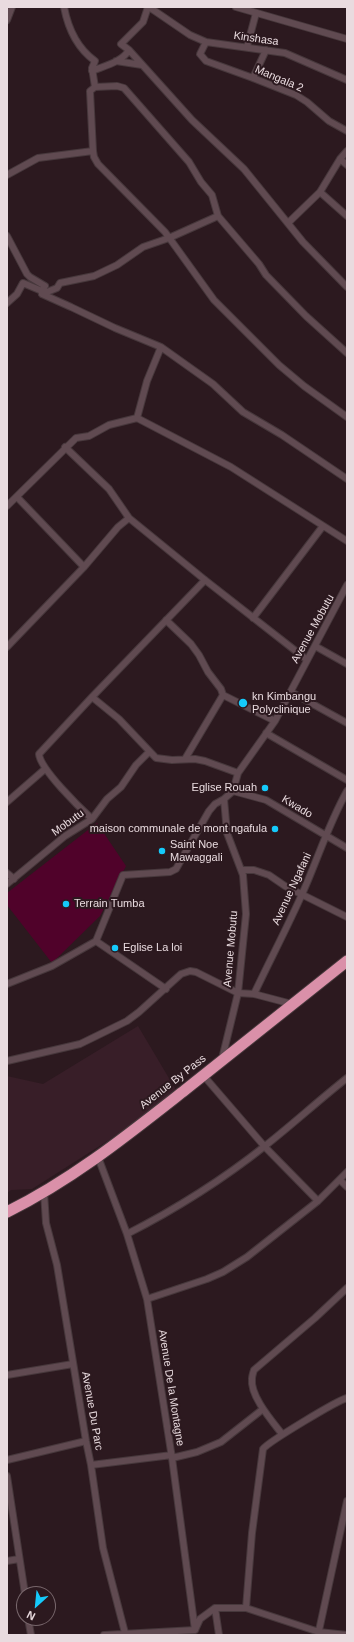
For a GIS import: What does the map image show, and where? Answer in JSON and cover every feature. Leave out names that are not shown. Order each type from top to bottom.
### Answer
[{"type":"highway","name":"Avenue By Pass","points":[[7,1212],[44,1192],[98,1157],[221,1062],[347,961]]},
{"type":"street","points":[[7,20],[12,7]]},
{"type":"street","points":[[64,7],[74,38],[87,55],[95,61],[92,68],[95,87]]},
{"type":"street","points":[[148,7],[143,22],[121,44],[129,50],[192,120],[244,169],[303,242],[347,287]]},
{"type":"street","name":"Kinshasa","points":[[148,7],[190,35],[206,42],[285,53],[347,80]]},
{"type":"street","points":[[236,7],[347,39]]},
{"type":"street","points":[[247,47],[256,12]]},
{"type":"street","name":"Mangala 2","points":[[206,42],[200,54],[206,61],[279,88],[302,99],[329,121],[347,131]]},
{"type":"street","points":[[92,71],[116,61],[126,55],[129,50]]},
{"type":"street","points":[[253,78],[266,50]]},
{"type":"street","points":[[116,61],[142,65]]},
{"type":"street","points":[[347,353],[272,282],[218,216],[212,195],[203,185],[189,162],[124,88],[117,86],[95,87],[90,91],[94,157],[104,171],[169,238],[214,300],[279,365],[304,386],[347,417]]},
{"type":"street","points":[[8,172],[38,158],[93,151]]},
{"type":"street","points":[[288,223],[320,192],[340,159],[347,151]]},
{"type":"street","points":[[340,159],[347,165]]},
{"type":"street","points":[[320,192],[347,216]]},
{"type":"street","points":[[218,216],[169,238],[143,247],[118,265],[94,276],[60,284],[57,288],[42,294],[71,306],[115,328],[161,347],[213,384],[244,412],[282,435],[347,479]]},
{"type":"street","points":[[7,236],[27,274],[45,286],[42,291],[23,283],[17,294],[7,303]]},
{"type":"street","points":[[137,418],[147,381],[161,347]]},
{"type":"street","points":[[7,506],[65,446],[76,438],[89,436],[110,425],[137,418],[231,467],[347,541]]},
{"type":"street","points":[[65,446],[109,489],[129,518],[306,659]]},
{"type":"street","points":[[16,497],[84,567]]},
{"type":"street","points":[[7,647],[84,567],[118,527],[129,518]]},
{"type":"street","points":[[253,618],[323,526]]},
{"type":"street","points":[[92,819],[80,808],[45,769],[39,760],[39,754],[205,580]]},
{"type":"street","name":"Avenue Mobutu","points":[[221,1062],[238,993],[246,914],[244,875],[226,833],[224,800],[233,791],[238,773],[275,721],[291,692],[306,659],[315,646],[347,585]]},
{"type":"street","points":[[341,598],[347,601]]},
{"type":"street","points":[[166,620],[191,644],[200,655],[208,672],[221,689],[223,695],[275,721]]},
{"type":"street","points":[[315,646],[347,664]]},
{"type":"street","points":[[291,692],[347,723]]},
{"type":"street","points":[[185,759],[223,695]]},
{"type":"street","points":[[92,697],[119,719],[156,758],[163,760],[185,759],[205,761],[238,773]]},
{"type":"street","points":[[266,733],[347,780]]},
{"type":"street","name":"Mobutu","points":[[7,884],[65,836],[92,819],[106,799],[121,786],[136,765],[149,752]]},
{"type":"street","points":[[7,802],[45,769]]},
{"type":"street","name":"Kwado","points":[[233,791],[266,800],[347,848]]},
{"type":"street","name":"Avenue Ngafani","points":[[254,994],[302,894],[327,836],[336,810],[347,791]]},
{"type":"street","points":[[7,984],[52,966],[96,941],[123,875],[170,872],[176,869],[209,811],[215,804],[224,800]]},
{"type":"street","points":[[242,870],[254,870],[269,875],[285,886],[347,917]]},
{"type":"street","points":[[7,873],[14,879]]},
{"type":"street","points":[[96,941],[166,989]]},
{"type":"street","points":[[7,1061],[80,1044],[127,1021],[166,989],[181,974],[190,971],[201,974],[238,993],[254,994],[292,1004]]},
{"type":"street","points":[[203,1075],[265,1147],[318,1201]]},
{"type":"street","points":[[127,1234],[190,1200],[265,1147],[347,1078]]},
{"type":"street","name":"Avenue De la Montagne","points":[[98,1157],[127,1234],[147,1299],[172,1456],[196,1630]]},
{"type":"street","points":[[147,1299],[207,1279],[223,1272],[247,1257],[318,1201],[347,1172]]},
{"type":"street","points":[[340,1180],[347,1187]]},
{"type":"street","name":"Avenue Du Parc","points":[[44,1192],[46,1223],[57,1265],[91,1464],[103,1548],[125,1633]]},
{"type":"street","points":[[282,1434],[263,1409],[253,1389],[252,1380],[254,1370],[315,1318],[347,1288]]},
{"type":"street","points":[[7,1375],[73,1364]]},
{"type":"street","points":[[246,1608],[252,1533],[262,1453],[265,1445],[347,1398]]},
{"type":"street","points":[[91,1464],[197,1452],[221,1442],[263,1409]]},
{"type":"street","points":[[7,1460],[86,1441]]},
{"type":"street","points":[[7,1476],[24,1586]]},
{"type":"street","points":[[318,1634],[347,1501]]},
{"type":"street","points":[[7,1561],[19,1559]]},
{"type":"street","points":[[215,1608],[219,1635]]},
{"type":"street","points":[[104,1635],[196,1630],[200,1619],[215,1608],[246,1608],[318,1634],[347,1635]]},
{"type":"shaded area","points":[[97,823],[126,866],[100,916],[52,963],[7,905],[7,893]]},
{"type":"shaded area","points":[[138,1026],[176,1090],[164,1101],[109,1140],[32,1189],[11,1190],[7,1193],[7,1076],[43,1084]]},
{"type":"place","name":"kn Kimbangu Polyclinique","points":[[243,703]]},
{"type":"place","name":"Eglise Rouah","points":[[265,788]]},
{"type":"place","name":"maison communale de mont ngafula","points":[[275,829]]},
{"type":"place","name":"Saint Noe Mawaggali","points":[[162,851]]},
{"type":"place","name":"Terrain Tumba","points":[[66,904]]},
{"type":"place","name":"Eglise La loi","points":[[115,948]]}]
